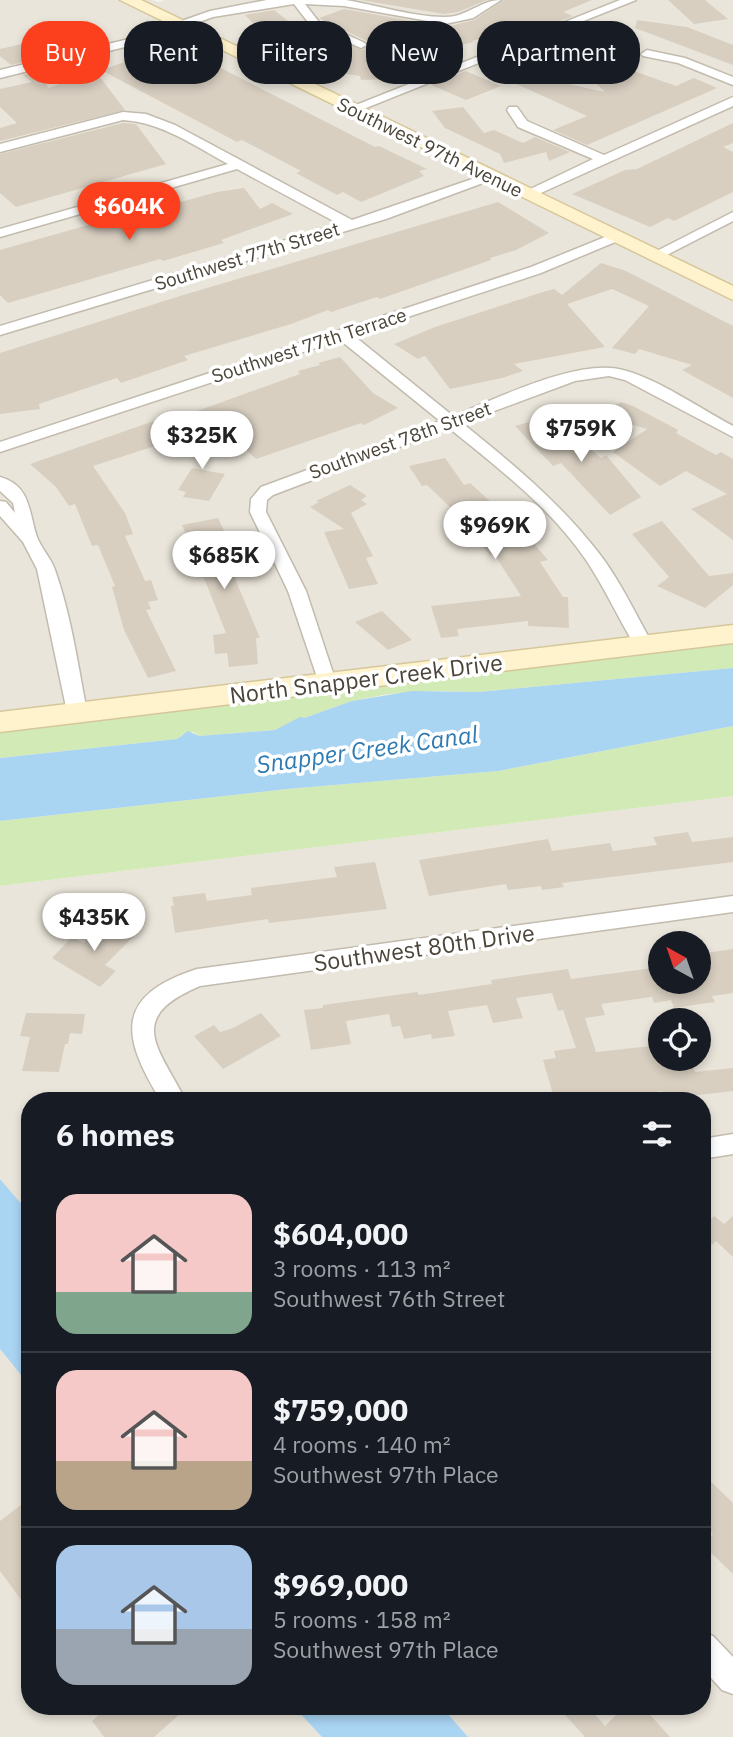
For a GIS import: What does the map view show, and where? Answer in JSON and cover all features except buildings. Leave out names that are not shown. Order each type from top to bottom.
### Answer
[{"type":"street","name":"Southwest 97th Avenue","points":[[128,0],[170,21]]},
{"type":"street","points":[[194,21],[229,9],[298,0],[354,4],[444,20],[469,16],[495,0]]},
{"type":"street","points":[[298,0],[303,15],[313,24],[361,45]]},
{"type":"street","points":[[352,109],[630,0]]},
{"type":"street","points":[[0,74],[124,44]]},
{"type":"street","name":"Southwest 97th Avenue","points":[[223,47],[733,294]]},
{"type":"street","points":[[647,54],[681,60],[733,81]]},
{"type":"street","points":[[527,194],[733,101]]},
{"type":"street","points":[[513,110],[522,124],[603,159]]},
{"type":"street","points":[[0,148],[131,116],[163,124],[350,225]]},
{"type":"street","points":[[0,233],[237,165]]},
{"type":"street","name":"Southwest 77th Street","points":[[0,331],[431,200],[492,177]]},
{"type":"street","points":[[654,256],[733,216]]},
{"type":"street","name":"Southwest 77th Terrace","points":[[0,447],[536,270],[615,237]]},
{"type":"street","points":[[342,334],[525,482],[575,534],[617,594],[645,645]]},
{"type":"street","name":"Southwest 78th Street","points":[[327,682],[297,591],[258,512],[259,499],[267,491],[579,374],[596,371],[615,372],[640,381],[733,432]]},
{"type":"street","points":[[0,482],[21,501],[31,540],[46,569],[77,712]]},
{"type":"street","points":[[0,506],[31,540]]},
{"type":"street","name":"North Snapper Creek Drive","points":[[0,722],[733,634]]},
{"type":"street","name":"Southwest 80th Drive","points":[[169,1092],[150,1060],[142,1042],[141,1030],[148,1007],[159,996],[197,978],[733,904]]},
{"type":"street","points":[[711,1148],[733,1144]]},
{"type":"street","points":[[711,1656],[733,1679]]},
{"type":"shaded area","points":[[0,0],[733,0],[733,642],[0,729]]},
{"type":"shaded area","points":[[733,796],[733,1737],[468,1737],[449,1715],[711,1715],[711,1092],[21,1092],[21,1204],[0,1179],[0,886]]},
{"type":"shaded area","points":[[0,1349],[21,1375],[21,1715],[301,1715],[322,1737],[0,1737]]},
{"type":"green space","points":[[733,642],[733,668],[479,692],[389,694],[352,701],[300,718],[275,730],[199,736],[193,732],[183,734],[177,739],[0,758],[0,729]]},
{"type":"green space","points":[[733,726],[733,796],[0,886],[0,821],[287,789],[498,771]]},
{"type":"water","name":"Snapper Creek Canal","points":[[733,668],[733,726],[498,771],[287,789],[0,821],[0,758],[177,739],[188,731],[199,736],[275,730],[300,717],[304,718],[352,701],[412,691],[479,692]]},
{"type":"water","points":[[0,1179],[21,1204],[21,1375],[0,1349]]},
{"type":"water","points":[[301,1715],[449,1715],[468,1737],[322,1737]]}]
